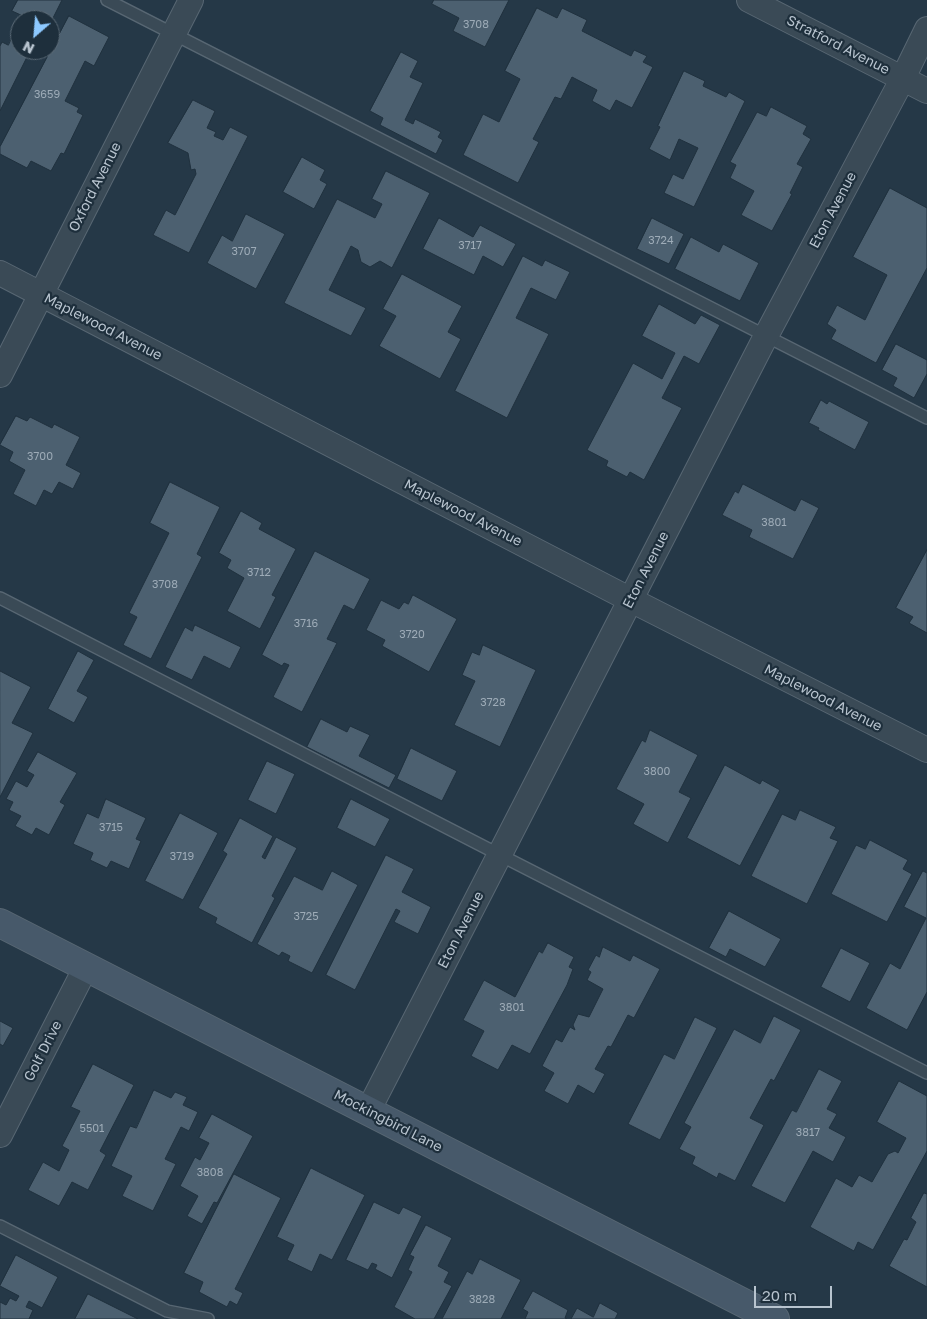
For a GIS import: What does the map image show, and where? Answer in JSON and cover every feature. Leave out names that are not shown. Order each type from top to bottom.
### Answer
[{"type":"main road","name":"Mockingbird Lane","points":[[0,923],[775,1319]]},
{"type":"street","name":"Oxford Avenue","points":[[0,375],[192,0]]},
{"type":"street","name":"Stratford Avenue","points":[[749,0],[927,91]]},
{"type":"street","name":"Eton Avenue","points":[[368,1111],[766,336],[927,30]]},
{"type":"street","name":"Maplewood Avenue","points":[[0,273],[631,600],[927,750]]},
{"type":"street","name":"Golf Drive","points":[[0,1135],[86,967]]},
{"type":"lane","points":[[107,0],[927,418]]},
{"type":"lane","points":[[0,598],[927,1072]]},
{"type":"lane","points":[[0,1226],[167,1311],[208,1319]]},
{"type":"building","points":[[18,0],[62,0],[57,10],[13,10]]},
{"type":"building","points":[[434,0],[509,0],[485,47],[453,31],[459,18],[432,4]]},
{"type":"building","points":[[537,8],[557,18],[562,8],[587,20],[582,31],[631,56],[634,50],[647,56],[643,62],[653,67],[632,108],[616,100],[610,111],[592,101],[597,90],[572,77],[561,99],[555,97],[533,139],[539,142],[518,183],[463,155],[483,114],[499,122],[520,79],[505,71]]},
{"type":"building","points":[[69,16],[109,37],[94,66],[85,61],[65,101],[79,108],[77,112],[83,115],[64,154],[61,153],[51,171],[31,161],[27,168],[0,154],[0,147],[46,60],[60,60],[60,33]]},
{"type":"building","points":[[10,41],[10,60],[26,60],[0,111],[0,46],[2,42],[8,45]]},
{"type":"building","points":[[401,52],[418,61],[410,77],[423,83],[405,120],[413,124],[415,119],[441,132],[438,137],[443,140],[436,154],[380,125],[383,118],[370,111]]},
{"type":"building","points":[[684,71],[705,81],[703,86],[726,97],[729,92],[745,101],[694,207],[664,193],[673,174],[683,179],[698,148],[679,139],[670,160],[649,149]]},
{"type":"building","points":[[193,100],[215,111],[207,128],[216,132],[214,136],[223,140],[230,127],[248,136],[189,253],[153,235],[166,210],[175,215],[196,174],[195,169],[191,170],[188,153],[168,143]]},
{"type":"building","points":[[771,107],[807,126],[803,134],[811,139],[797,164],[803,167],[790,193],[792,194],[772,231],[741,215],[754,191],[730,178],[736,165],[730,162],[757,112],[766,116]]},
{"type":"building","points":[[302,157],[325,170],[320,180],[327,184],[314,209],[283,192]]},
{"type":"building","points":[[386,171],[430,193],[392,268],[380,261],[370,267],[361,262],[358,250],[351,246],[329,290],[366,308],[351,336],[284,303],[337,199],[375,218],[382,204],[372,199]]},
{"type":"building","points":[[890,188],[927,208],[927,268],[876,363],[831,339],[836,330],[827,324],[837,305],[865,320],[887,275],[853,257]]},
{"type":"building","points":[[246,214],[285,234],[256,289],[207,263],[222,235],[232,241]]},
{"type":"building","points":[[439,218],[473,237],[480,225],[516,244],[503,267],[483,256],[474,275],[423,249]]},
{"type":"building","points":[[652,218],[684,234],[669,264],[637,249]]},
{"type":"building","points":[[691,237],[719,252],[723,244],[759,263],[740,301],[675,269]]},
{"type":"building","points":[[523,256],[542,266],[545,260],[570,272],[556,300],[531,288],[516,318],[549,334],[507,418],[455,391]]},
{"type":"building","points":[[402,274],[462,306],[448,332],[461,339],[440,379],[379,346],[396,316],[383,309]]},
{"type":"building","points":[[659,304],[695,324],[701,315],[720,325],[699,364],[684,356],[662,398],[682,408],[644,480],[630,472],[627,477],[606,466],[608,461],[587,450],[633,363],[662,379],[675,353],[642,336]]},
{"type":"building","points":[[896,344],[927,360],[927,374],[914,398],[893,386],[897,378],[882,370]]},
{"type":"building","points":[[821,400],[827,404],[829,401],[869,422],[855,450],[809,423]]},
{"type":"building","points":[[16,416],[27,421],[30,417],[52,428],[54,424],[80,437],[66,465],[81,473],[73,489],[59,482],[52,494],[44,490],[36,506],[13,494],[25,470],[9,461],[13,452],[0,445]]},
{"type":"building","points":[[170,482],[220,507],[197,554],[202,557],[151,659],[123,645],[137,617],[129,613],[169,533],[150,523]]},
{"type":"building","points":[[743,484],[795,511],[801,499],[819,508],[793,559],[749,537],[752,530],[722,515],[735,491],[738,493]]},
{"type":"building","points":[[241,511],[262,523],[259,529],[296,549],[272,595],[276,597],[260,629],[227,611],[244,578],[227,568],[231,560],[219,553]]},
{"type":"building","points":[[927,550],[927,633],[909,623],[913,617],[896,608]]},
{"type":"building","points":[[315,551],[370,579],[354,610],[344,605],[327,639],[337,643],[302,712],[273,697],[289,665],[284,663],[282,666],[262,655]]},
{"type":"building","points":[[413,595],[457,619],[429,672],[382,646],[385,640],[366,630],[381,600],[399,609],[404,602],[408,604]]},
{"type":"building","points":[[195,625],[241,647],[230,669],[204,656],[192,680],[165,667],[185,627],[192,631]]},
{"type":"building","points":[[483,645],[536,670],[500,747],[454,725],[475,681],[462,675],[472,652],[479,655]]},
{"type":"building","points":[[78,651],[94,660],[77,691],[88,697],[74,723],[48,709]]},
{"type":"building","points":[[0,671],[31,687],[12,723],[33,733],[0,797]]},
{"type":"building","points":[[321,719],[347,732],[350,726],[370,735],[359,756],[396,775],[389,788],[307,747]]},
{"type":"building","points":[[650,730],[698,755],[679,792],[691,798],[668,843],[633,824],[644,804],[616,789],[642,740],[645,742]]},
{"type":"building","points":[[411,748],[457,771],[442,801],[397,779]]},
{"type":"building","points":[[38,752],[77,773],[60,802],[65,805],[49,835],[36,828],[32,835],[15,826],[21,816],[9,810],[13,802],[6,799],[16,781],[27,787],[34,775],[27,771]]},
{"type":"building","points":[[267,761],[295,774],[276,814],[248,800]]},
{"type":"building","points":[[725,765],[760,784],[762,780],[780,790],[740,866],[687,838]]},
{"type":"building","points":[[106,799],[146,818],[136,839],[141,841],[129,869],[111,861],[107,868],[90,860],[93,853],[73,844],[87,813],[98,818]]},
{"type":"building","points":[[351,799],[390,819],[375,847],[337,828]]},
{"type":"building","points":[[800,810],[836,827],[830,838],[838,841],[807,904],[751,876],[782,814],[795,820]]},
{"type":"building","points":[[180,813],[218,833],[183,900],[145,881]]},
{"type":"building","points":[[240,818],[273,836],[262,857],[265,859],[276,837],[297,848],[272,896],[275,898],[252,943],[215,923],[217,918],[198,908],[227,854],[223,851]]},
{"type":"building","points":[[870,840],[908,860],[903,869],[912,874],[887,922],[831,894],[856,845],[865,849]]},
{"type":"building","points":[[386,855],[414,869],[402,892],[431,907],[418,934],[394,922],[400,911],[396,909],[355,990],[326,975]]},
{"type":"building","points":[[332,871],[358,885],[312,973],[288,961],[290,956],[282,952],[279,956],[257,944],[294,876],[322,890]]},
{"type":"building","points":[[923,871],[927,873],[927,992],[907,1030],[866,1008],[890,963],[900,969],[926,918],[904,907]]},
{"type":"building","points":[[729,911],[781,939],[765,967],[730,949],[726,957],[709,948]]},
{"type":"building","points":[[548,943],[574,957],[569,967],[573,969],[567,985],[530,1054],[512,1045],[498,1070],[471,1056],[484,1031],[463,1020],[484,980],[515,997],[539,951],[542,953]]},
{"type":"building","points":[[603,947],[630,961],[633,955],[660,969],[634,1018],[628,1015],[611,1047],[608,1046],[595,1069],[605,1074],[594,1094],[578,1085],[568,1104],[544,1091],[554,1073],[542,1066],[556,1039],[562,1042],[570,1027],[575,1030],[573,1025],[578,1014],[589,1017],[603,989],[587,980],[591,972],[588,970],[596,955],[599,957]]},
{"type":"building","points":[[841,948],[870,963],[850,1002],[821,987]]},
{"type":"building","points":[[774,1016],[801,1030],[774,1081],[771,1079],[750,1118],[764,1125],[735,1181],[719,1173],[717,1178],[692,1164],[695,1157],[679,1149],[691,1127],[684,1123],[734,1029],[760,1043]]},
{"type":"building","points":[[695,1017],[717,1028],[660,1140],[628,1124],[664,1054],[674,1059]]},
{"type":"building","points":[[0,1021],[13,1028],[3,1046],[0,1044]]},
{"type":"building","points":[[93,1064],[134,1085],[100,1151],[106,1155],[88,1190],[72,1182],[59,1206],[28,1190],[43,1162],[59,1171],[69,1150],[62,1146],[80,1111],[71,1107]]},
{"type":"building","points":[[819,1069],[842,1081],[827,1109],[837,1114],[829,1128],[846,1137],[833,1162],[813,1151],[785,1203],[751,1186],[792,1110],[796,1112]]},
{"type":"building","points":[[899,1081],[927,1096],[927,1151],[873,1250],[858,1242],[854,1251],[810,1227],[836,1178],[852,1187],[859,1175],[872,1182],[888,1154],[895,1151],[898,1153],[906,1138],[877,1122]]},
{"type":"building","points":[[154,1090],[171,1098],[175,1092],[187,1097],[183,1105],[198,1112],[189,1131],[181,1127],[165,1159],[176,1164],[153,1211],[122,1196],[132,1176],[111,1166],[130,1126],[136,1128]]},
{"type":"building","points":[[212,1114],[253,1136],[217,1203],[214,1202],[202,1224],[187,1216],[198,1196],[180,1186],[195,1157],[200,1160],[209,1143],[199,1138]]},
{"type":"building","points":[[311,1168],[365,1195],[332,1260],[320,1254],[312,1272],[287,1260],[294,1245],[277,1237]]},
{"type":"building","points":[[234,1174],[281,1198],[235,1289],[243,1293],[237,1305],[230,1301],[227,1307],[199,1292],[203,1282],[184,1273]]},
{"type":"building","points":[[924,1193],[927,1194],[927,1287],[889,1266],[904,1239],[907,1240],[916,1222],[911,1218]]},
{"type":"building","points":[[374,1202],[399,1214],[403,1207],[422,1216],[392,1278],[375,1269],[377,1265],[372,1263],[368,1270],[346,1260]]},
{"type":"building","points":[[426,1225],[452,1238],[438,1266],[449,1272],[444,1282],[452,1286],[434,1319],[415,1319],[394,1307],[412,1272],[408,1270],[414,1257],[410,1255]]},
{"type":"building","points":[[16,1255],[58,1277],[42,1308],[29,1301],[26,1307],[33,1310],[29,1319],[0,1319],[0,1302],[6,1305],[10,1298],[16,1301],[19,1296],[0,1286]]},
{"type":"building","points":[[480,1259],[521,1280],[501,1319],[442,1319],[467,1271],[472,1274]]},
{"type":"building","points":[[533,1291],[568,1310],[565,1318],[567,1319],[525,1319],[528,1312],[523,1309]]},
{"type":"building","points":[[88,1294],[138,1319],[75,1319]]},
{"type":"building","points":[[600,1303],[618,1313],[615,1319],[571,1319],[577,1308],[593,1317]]}]
